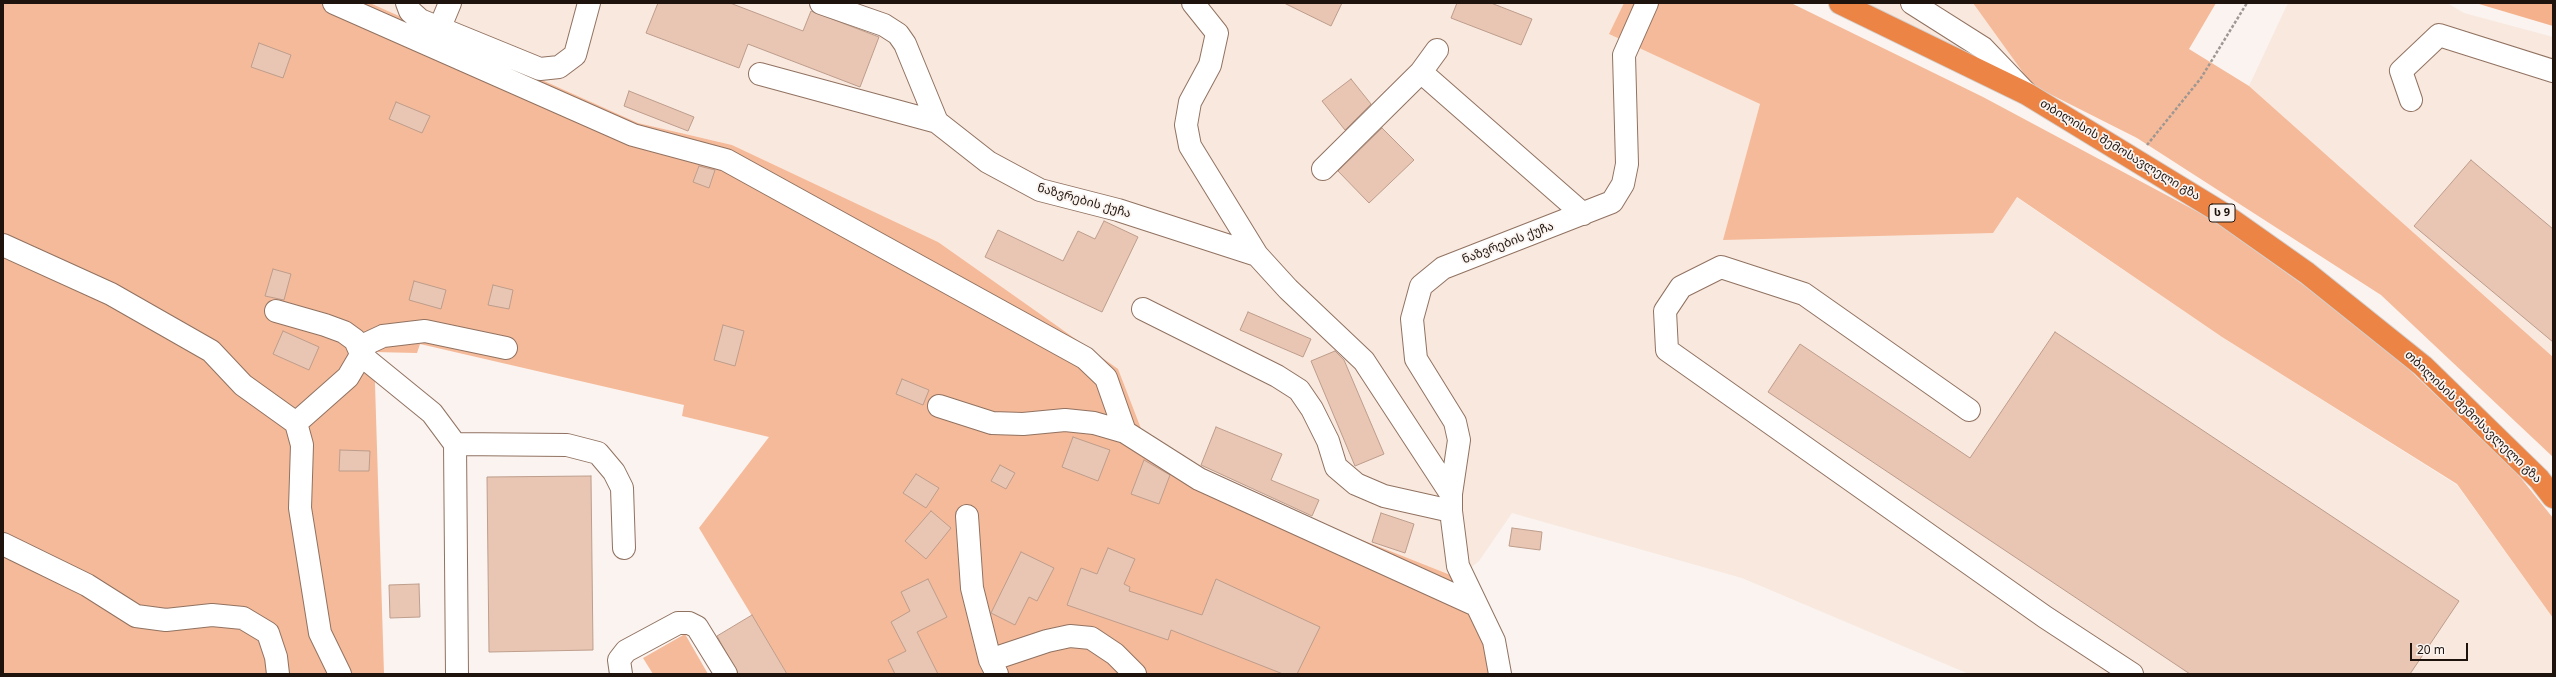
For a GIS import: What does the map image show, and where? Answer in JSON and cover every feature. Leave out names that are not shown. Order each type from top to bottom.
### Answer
[{"type":"highway","name":"თბილისის შემოსავლელი გზა","points":[[1840,3],[2027,94],[2136,159],[2222,213],[2307,273],[2423,366],[2539,479],[2553,497]]},
{"type":"street","points":[[334,3],[412,20],[440,28],[540,69],[559,67],[575,55],[589,3]]},
{"type":"street","points":[[440,28],[450,3]]},
{"type":"street","name":"ნაზვრების ქუჩა","points":[[821,3],[884,25],[898,34],[905,44],[937,122],[988,162],[1040,190],[1118,210],[1257,255]]},
{"type":"street","name":"ნაზვრების ქუჩა","points":[[1193,3],[1217,33],[1210,65],[1190,102],[1186,125],[1190,146],[1257,255],[1288,289],[1364,361],[1451,502]]},
{"type":"street","name":"ნაზვრების ქუჩა","points":[[1500,674],[1494,641],[1458,566],[1451,502],[1459,440],[1455,422],[1416,359],[1412,319],[1421,286],[1443,268],[1513,239],[1584,214],[1612,202],[1623,184],[1626,164],[1624,55],[1647,3]]},
{"type":"street","points":[[1912,3],[1983,48],[2027,94]]},
{"type":"street","points":[[412,20],[633,135],[726,160],[1085,358],[1106,378],[1125,432]]},
{"type":"street","points":[[2411,100],[2402,71],[2439,35],[2553,71]]},
{"type":"street","points":[[1323,169],[1421,72],[1437,50]]},
{"type":"street","points":[[1421,72],[1584,214]]},
{"type":"street","points":[[760,74],[937,122]]},
{"type":"street","points":[[3,245],[110,294],[211,351],[244,385],[296,423],[302,446],[300,508],[320,633],[340,674]]},
{"type":"street","points":[[1969,410],[1804,294],[1721,267],[1681,287],[1664,311],[1667,350],[2045,617],[2132,674]]},
{"type":"street","points":[[1143,309],[1277,376],[1299,390],[1312,409],[1328,441],[1336,467],[1356,484],[1384,496],[1451,502]]},
{"type":"street","points":[[276,311],[344,332],[355,340],[362,356],[432,413],[455,444],[457,674]]},
{"type":"street","points":[[296,423],[348,377],[362,356],[368,343],[382,336],[418,331],[506,348]]},
{"type":"street","points":[[939,406],[992,423],[1023,424],[1064,420],[1094,423],[1125,432],[1199,479],[1476,605]]},
{"type":"street","points":[[455,444],[567,445],[598,453],[614,472],[622,488],[624,548]]},
{"type":"street","points":[[967,516],[972,588],[994,667],[1047,641],[1070,636],[1091,638],[1115,654],[1135,674]]},
{"type":"street","points":[[3,544],[87,585],[136,616],[166,620],[212,615],[243,618],[268,633],[276,657],[278,674]]},
{"type":"street","points":[[621,674],[618,660],[626,650],[678,623],[689,624],[697,627],[726,674]]},
{"type":"path","points":[[2136,159],[2201,78],[2247,3]]},
{"type":"shaded area","points":[[3,3],[370,3],[638,123],[732,145],[938,242],[1118,369],[1145,439],[1191,472],[1458,578],[1489,648],[1489,674],[787,674],[699,528],[769,437],[682,416],[684,405],[420,344],[417,353],[374,352],[384,674],[3,674]]},
{"type":"shaded area","points":[[370,3],[1624,3],[1610,34],[1760,104],[1724,240],[2016,197],[2222,337],[2457,485],[2553,618],[2553,674],[1969,674],[1742,578],[1512,513],[1479,561],[1458,578],[1191,472],[1145,439],[938,242],[732,145],[638,123]]},
{"type":"shaded area","points":[[1624,3],[1791,3],[1983,97],[2211,219],[2372,334],[2516,472],[2553,518],[2553,618],[2457,484],[2222,337],[2017,197],[1993,233],[1723,240],[1760,104],[1609,34]]},
{"type":"shaded area","points":[[1859,3],[1973,3],[2032,85]]},
{"type":"shaded area","points":[[1973,3],[2216,3],[2189,49],[2249,86],[2553,357],[2553,457],[2381,295],[2137,138],[2032,85]]},
{"type":"shaded area","points":[[2288,3],[2447,3],[2464,13],[2553,37],[2553,357],[2249,86]]},
{"type":"shaded area","points":[[2476,3],[2553,3],[2553,26],[2479,4]]},
{"type":"shaded area","points":[[685,634],[708,674],[653,674],[643,658]]},
{"type":"building","points":[[658,3],[730,3],[803,31],[811,11],[879,37],[860,87],[748,44],[739,68],[646,33]]},
{"type":"building","points":[[1284,3],[1342,3],[1331,26]]},
{"type":"building","points":[[1457,3],[1491,3],[1532,19],[1521,45],[1451,18]]},
{"type":"building","points":[[259,43],[291,55],[283,78],[251,67]]},
{"type":"building","points":[[1351,79],[1371,104],[1345,130],[1322,101]]},
{"type":"building","points":[[629,91],[694,117],[688,131],[624,106]]},
{"type":"building","points":[[396,102],[430,116],[422,133],[389,119]]},
{"type":"building","points":[[1382,128],[1414,160],[1369,203],[1338,171]]},
{"type":"building","points":[[2471,160],[2553,229],[2553,342],[2414,226]]},
{"type":"building","points":[[699,166],[715,170],[709,188],[693,182]]},
{"type":"building","points":[[1104,221],[1138,237],[1102,312],[985,257],[998,230],[1063,261],[1078,231],[1095,239]]},
{"type":"building","points":[[273,269],[291,274],[284,300],[265,296]]},
{"type":"building","points":[[414,281],[446,290],[441,309],[409,300]]},
{"type":"building","points":[[493,285],[513,290],[509,309],[488,305]]},
{"type":"building","points":[[1248,312],[1311,339],[1303,357],[1240,330]]},
{"type":"building","points":[[723,325],[744,331],[735,366],[714,360]]},
{"type":"building","points":[[283,331],[319,347],[309,370],[273,354]]},
{"type":"building","points":[[2055,332],[2459,601],[2410,674],[2190,674],[1768,392],[1800,344],[1970,458]]},
{"type":"building","points":[[1335,351],[1344,360],[1384,454],[1355,466],[1311,361]]},
{"type":"building","points":[[902,379],[929,390],[923,405],[896,394]]},
{"type":"building","points":[[1216,427],[1282,454],[1271,480],[1319,500],[1312,516],[1201,465]]},
{"type":"building","points":[[1073,437],[1110,450],[1098,481],[1062,467]]},
{"type":"building","points":[[340,450],[370,451],[369,471],[339,471]]},
{"type":"building","points":[[1144,460],[1170,475],[1159,504],[1131,494]]},
{"type":"building","points":[[1000,465],[1015,473],[1006,489],[991,481]]},
{"type":"building","points":[[916,474],[939,488],[926,508],[903,493]]},
{"type":"building","points":[[591,476],[593,650],[489,652],[487,477]]},
{"type":"building","points":[[931,511],[951,528],[926,559],[905,541]]},
{"type":"building","points":[[1381,513],[1414,524],[1405,553],[1372,542]]},
{"type":"building","points":[[1512,528],[1542,532],[1540,550],[1509,546]]},
{"type":"building","points":[[1108,548],[1135,559],[1124,584],[1130,587],[1129,591],[1202,615],[1216,579],[1320,627],[1297,674],[1283,674],[1171,630],[1168,640],[1067,605],[1081,568],[1097,574]]},
{"type":"building","points":[[1021,552],[1054,568],[1037,601],[1029,597],[1015,625],[991,613]]},
{"type":"building","points":[[928,579],[947,617],[917,632],[938,674],[895,674],[888,660],[906,651],[891,622],[910,611],[901,592]]},
{"type":"building","points":[[419,584],[420,617],[390,618],[389,585]]},
{"type":"building","points":[[752,615],[787,674],[738,674],[717,636]]}]
